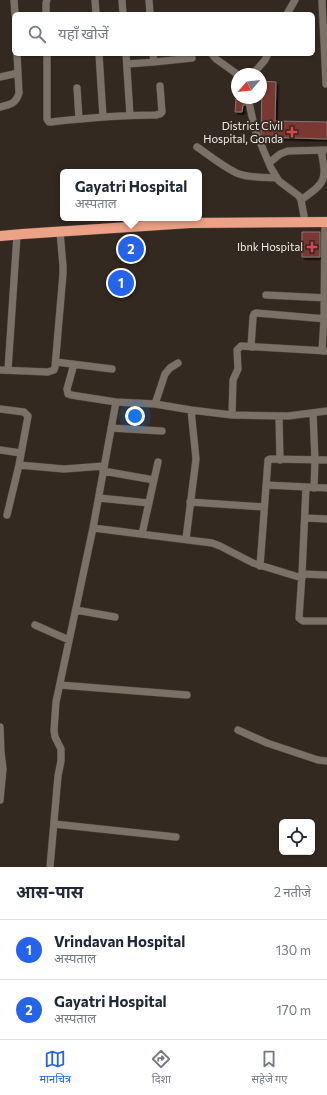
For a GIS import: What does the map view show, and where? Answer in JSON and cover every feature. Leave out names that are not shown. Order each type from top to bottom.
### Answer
[{"type":"highway","points":[[202,218],[304,216],[326,220]]},
{"type":"highway","points":[[0,236],[190,223],[326,220]]},
{"type":"highway","points":[[0,229],[144,221]]},
{"type":"street","points":[[14,0],[15,12]]},
{"type":"street","points":[[46,12],[47,0]]},
{"type":"street","points":[[95,0],[96,12]]},
{"type":"street","points":[[122,0],[123,12]]},
{"type":"street","points":[[149,0],[150,12]]},
{"type":"street","points":[[288,12],[295,0]]},
{"type":"street","points":[[322,0],[326,50],[326,84]]},
{"type":"street","points":[[0,107],[12,104],[18,98],[17,56]]},
{"type":"street","points":[[47,56],[47,119],[49,122],[160,114],[162,112],[160,86]]},
{"type":"street","points":[[99,56],[103,118]]},
{"type":"street","points":[[126,56],[130,116]]},
{"type":"street","points":[[214,56],[231,70]]},
{"type":"street","points":[[258,68],[267,56]]},
{"type":"street","points":[[127,64],[154,58],[192,58]]},
{"type":"street","points":[[0,77],[18,73]]},
{"type":"street","points":[[77,88],[79,119]]},
{"type":"street","points":[[249,104],[255,130],[269,163],[277,178],[301,200],[304,216]]},
{"type":"street","points":[[197,147],[240,175],[277,178]]},
{"type":"street","points":[[269,163],[280,154],[288,151],[324,150],[327,173],[325,180],[319,187],[301,200]]},
{"type":"street","points":[[232,415],[233,380],[238,369],[237,350],[241,346],[325,351],[326,220]]},
{"type":"street","points":[[0,370],[48,372],[54,370],[56,362],[63,274],[60,232]]},
{"type":"street","points":[[8,370],[18,235]]},
{"type":"street","points":[[266,295],[326,298]]},
{"type":"street","points":[[251,347],[253,317],[256,313],[326,318]]},
{"type":"street","points":[[56,362],[112,369]]},
{"type":"street","points":[[155,404],[165,374],[170,368],[178,363]]},
{"type":"street","points":[[74,364],[67,388],[68,394],[71,396],[116,402],[155,404],[232,415],[288,416],[327,411]]},
{"type":"street","points":[[50,867],[58,776],[61,764],[61,751],[54,730],[56,702],[93,528],[116,402]]},
{"type":"street","points":[[0,410],[24,412],[28,416],[19,465],[7,515]]},
{"type":"street","points":[[186,539],[196,459],[191,410]]},
{"type":"street","points":[[313,413],[315,460],[314,488]]},
{"type":"street","points":[[279,416],[280,460]]},
{"type":"street","points":[[111,428],[162,431]]},
{"type":"street","points":[[0,450],[21,453]]},
{"type":"street","points":[[260,566],[268,460],[327,460]]},
{"type":"street","points":[[142,534],[158,462]]},
{"type":"street","points":[[19,465],[64,469],[104,468],[154,480]]},
{"type":"street","points":[[266,485],[327,488]]},
{"type":"street","points":[[306,487],[299,618],[303,621],[327,621]]},
{"type":"street","points":[[98,498],[149,503]]},
{"type":"street","points":[[190,502],[264,507]]},
{"type":"street","points":[[305,518],[327,519]]},
{"type":"street","points":[[93,528],[212,542],[260,566],[302,576],[327,575]]},
{"type":"street","points":[[76,610],[115,618]]},
{"type":"street","points":[[35,625],[70,640]]},
{"type":"street","points":[[60,685],[188,695]]},
{"type":"street","points":[[0,728],[3,769],[0,800]]},
{"type":"street","points":[[238,730],[267,744],[318,760],[327,761]]},
{"type":"street","points":[[54,824],[176,837]]},
{"type":"building","points":[[267,81],[276,82],[275,121],[327,122],[327,139],[261,137],[262,104],[267,104]]},
{"type":"building","points":[[236,104],[246,104],[243,105],[242,112],[235,112]]},
{"type":"building","points":[[302,232],[320,232],[320,257],[302,257]]},
{"type":"building","points":[[129,240],[135,240],[135,254],[129,254]]},
{"type":"building","points":[[116,279],[130,279],[129,293],[116,293]]},
{"type":"place","name":"District Civil Hospital, Gonda","points":[[292,132]]},
{"type":"place","name":"Ibnk Hospital","points":[[312,247]]},
{"type":"place","name":"Gayatri Hospital","points":[[131,249]]},
{"type":"place","name":"Vrindavan Hospital","points":[[121,283]]}]
